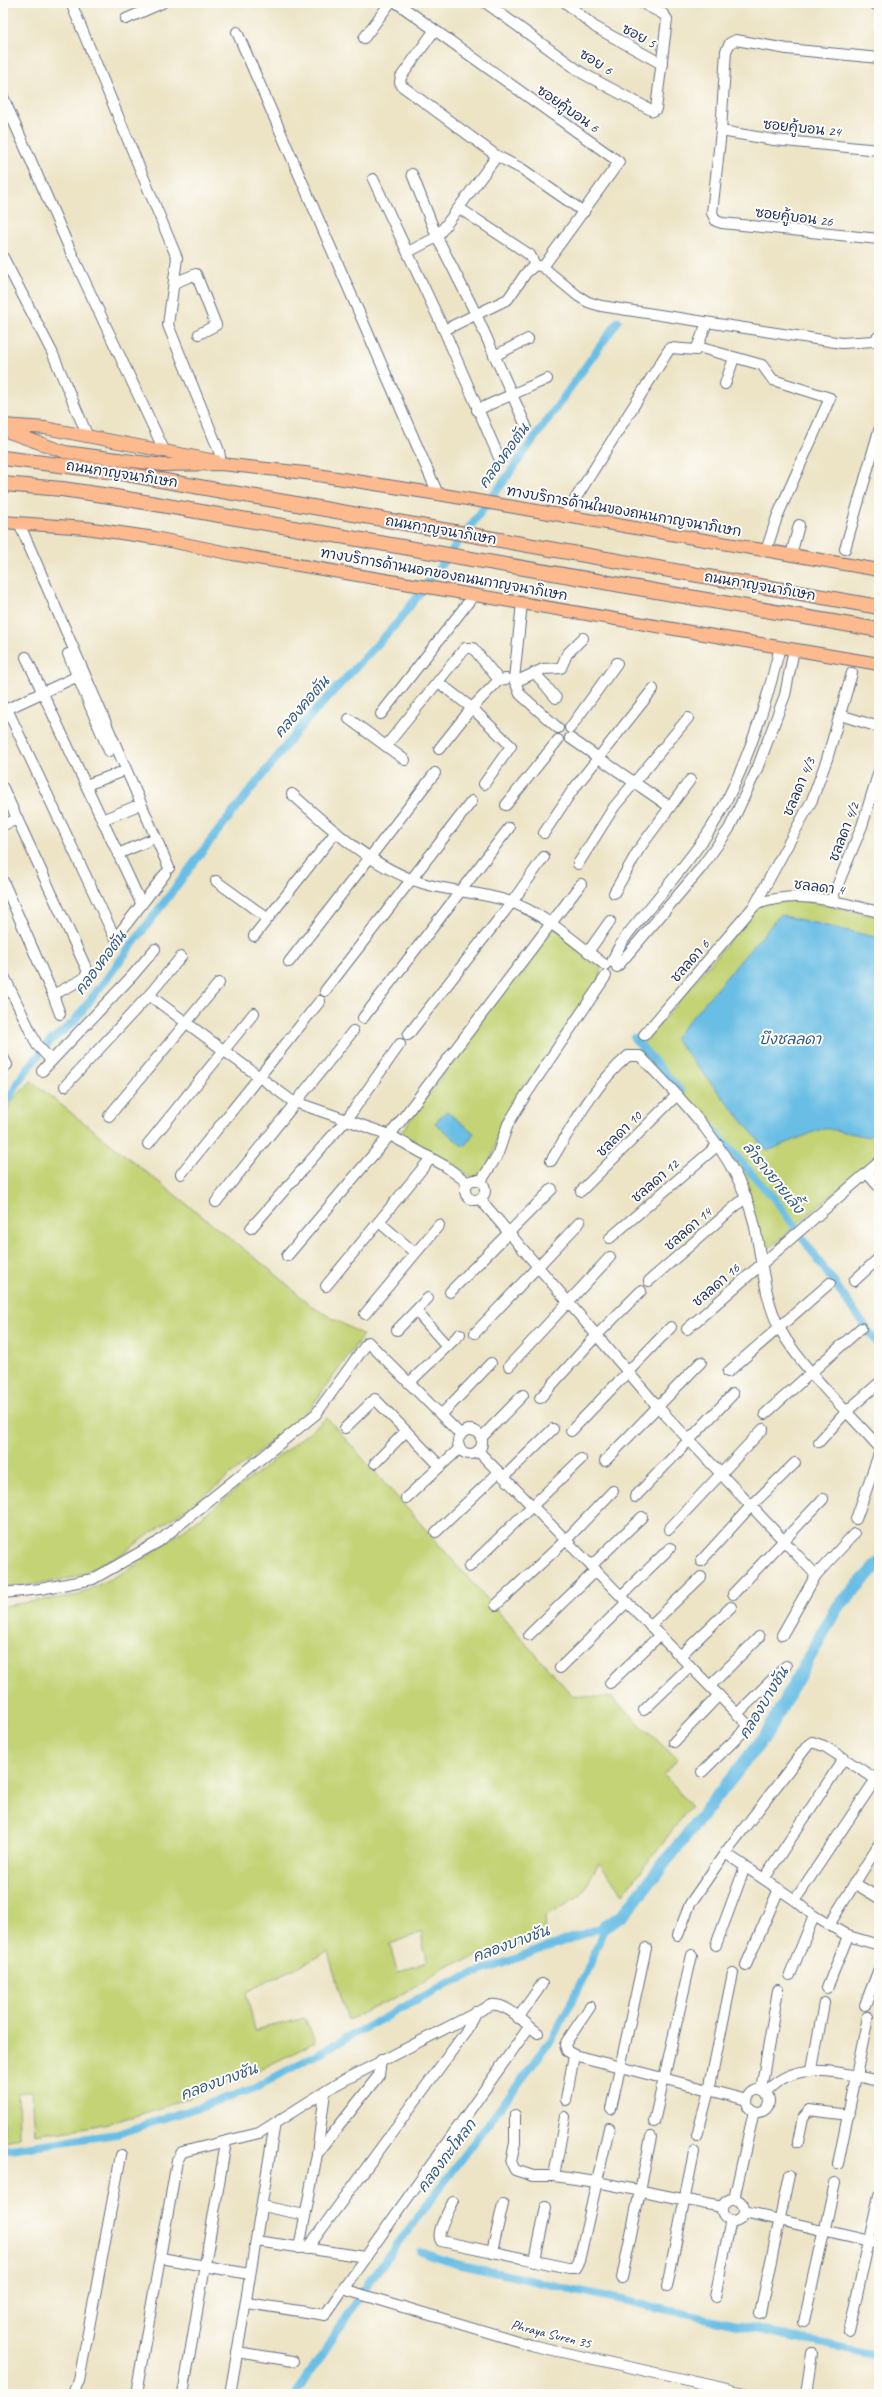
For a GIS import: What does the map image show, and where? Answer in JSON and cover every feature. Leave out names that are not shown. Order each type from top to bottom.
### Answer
[{"type":"highway","points":[[3,454],[19,459]]},
{"type":"highway","name":"ถนนกาญจนาภิเษก","points":[[3,458],[115,472],[498,541],[879,607]]},
{"type":"highway","name":"ถนนกาญจนาภิเษก","points":[[3,484],[62,489],[104,495],[879,630]]},
{"type":"main road","name":"ทางบริการด้านในของถนนกาญจนาภิเษก","points":[[3,425],[19,424],[70,433],[211,459],[221,464]]},
{"type":"main road","name":"ทางบริการด้านในของถนนกาญจนาภิเษก","points":[[3,430],[65,452],[162,465],[221,464],[305,473],[438,494],[564,517],[879,570]]},
{"type":"main road","points":[[65,452],[55,444],[56,437],[70,433]]},
{"type":"main road","name":"ทางบริการด้านนอกของถนนกาญจนาภิเษก","points":[[3,522],[86,528],[155,538],[232,554],[405,582],[879,664]]},
{"type":"street","points":[[71,3],[177,258],[168,326],[220,452],[221,464]]},
{"type":"street","points":[[126,19],[162,3]]},
{"type":"street","points":[[364,38],[390,3]]},
{"type":"street","name":"ซอยคู้บอน 6","points":[[396,3],[617,160],[618,164],[584,212],[539,266],[529,269],[508,299],[444,330]]},
{"type":"street","name":"ซอย 6","points":[[486,3],[582,73],[652,111],[656,109],[662,64]]},
{"type":"street","name":"ซอย 5","points":[[566,3],[595,27],[662,64]]},
{"type":"street","points":[[642,3],[663,14],[667,19],[662,64]]},
{"type":"street","points":[[434,31],[400,82],[402,86],[497,156],[522,169],[584,212]]},
{"type":"street","points":[[237,32],[438,494]]},
{"type":"street","points":[[721,131],[726,51],[730,43],[736,40],[787,49],[879,58]]},
{"type":"street","points":[[3,97],[71,252],[164,450]]},
{"type":"street","name":"ซอยคู้บอน 24","points":[[721,131],[774,140],[879,150]]},
{"type":"street","name":"ซอยคู้บอน 26","points":[[721,131],[712,213],[716,221],[722,223],[879,239]]},
{"type":"street","points":[[408,252],[437,237],[497,156]]},
{"type":"street","points":[[412,174],[437,237],[476,314],[526,426]]},
{"type":"street","points":[[373,179],[444,330],[477,410],[500,460]]},
{"type":"street","points":[[459,208],[530,255],[539,266],[588,302],[617,309],[842,343],[874,341],[879,336]]},
{"type":"street","points":[[3,257],[52,352],[88,437]]},
{"type":"street","points":[[174,283],[196,274],[216,326],[199,334]]},
{"type":"street","points":[[564,517],[670,348],[696,350],[707,323]]},
{"type":"street","points":[[494,356],[528,339]]},
{"type":"street","points":[[698,347],[762,365],[773,380],[830,398],[777,517],[766,551]]},
{"type":"street","points":[[725,384],[734,358]]},
{"type":"street","points":[[477,410],[547,379]]},
{"type":"street","points":[[846,549],[879,430]]},
{"type":"street","points":[[19,523],[167,871],[118,935],[114,936],[5,708],[78,676]]},
{"type":"street","points":[[791,555],[799,525]]},
{"type":"street","points":[[381,714],[474,595]]},
{"type":"street","points":[[522,603],[516,639],[514,680],[520,694],[558,728]]},
{"type":"street","points":[[57,628],[109,751]]},
{"type":"street","points":[[439,749],[472,708],[499,680],[514,680],[543,669],[561,668],[567,654],[583,638]]},
{"type":"street","points":[[611,965],[624,940],[693,854],[721,810],[753,736],[769,690],[780,647]]},
{"type":"street","points":[[386,746],[465,648],[473,648],[499,680]]},
{"type":"street","points":[[611,965],[701,868],[729,830],[758,769],[785,695],[794,649]]},
{"type":"street","points":[[26,657],[141,903]]},
{"type":"street","points":[[558,740],[566,742],[570,733],[617,663]]},
{"type":"street","points":[[535,673],[556,698]]},
{"type":"street","name":"ชลลดา 4/3","points":[[755,905],[812,800],[852,673]]},
{"type":"street","points":[[443,686],[472,708],[511,746],[484,784]]},
{"type":"street","points":[[544,833],[572,791],[653,690]]},
{"type":"street","points":[[840,715],[879,727]]},
{"type":"street","points":[[578,864],[605,818],[688,718]]},
{"type":"street","points":[[349,719],[405,760]]},
{"type":"street","points":[[558,728],[564,726],[570,733],[599,757],[670,807]]},
{"type":"street","points":[[558,728],[556,734],[558,740]]},
{"type":"street","points":[[506,805],[558,740]]},
{"type":"street","name":"ชลลดา 4/2","points":[[831,901],[862,826],[879,771]]},
{"type":"street","points":[[86,785],[119,773]]},
{"type":"street","points":[[289,962],[371,858],[435,773]]},
{"type":"street","points":[[614,893],[638,849],[690,780]]},
{"type":"street","points":[[3,788],[88,972],[83,980],[53,995]]},
{"type":"street","points":[[292,794],[336,832],[371,858],[412,879],[445,889],[512,902],[551,924],[588,952],[611,965],[617,972],[614,976],[606,976],[522,1102],[508,1124],[497,1156],[481,1181]]},
{"type":"street","points":[[325,991],[472,801]]},
{"type":"street","points":[[102,820],[134,807]]},
{"type":"street","points":[[3,825],[18,819]]},
{"type":"street","points":[[363,1018],[509,828]]},
{"type":"street","points":[[254,936],[336,832]]},
{"type":"street","points":[[118,854],[148,841]]},
{"type":"street","points":[[408,1035],[512,902],[544,857]]},
{"type":"street","points":[[3,881],[60,1014]]},
{"type":"street","points":[[216,881],[267,918]]},
{"type":"street","points":[[287,1256],[390,1135],[581,884]]},
{"type":"street","points":[[767,884],[775,898]]},
{"type":"street","name":"ชลลดา 4","points":[[755,905],[775,898],[789,896],[831,901],[879,912]]},
{"type":"street","name":"ชลลดา 6","points":[[644,1035],[755,905]]},
{"type":"street","points":[[588,952],[610,921]]},
{"type":"street","points":[[42,1071],[133,975],[155,949]]},
{"type":"street","points":[[65,1086],[149,995],[181,957]]},
{"type":"street","points":[[3,974],[40,1049],[51,1060]]},
{"type":"street","points":[[109,1116],[219,982]]},
{"type":"street","points":[[149,995],[297,1104],[347,1119],[390,1135],[431,1158],[468,1183]]},
{"type":"street","points":[[181,1174],[261,1077],[320,1001]]},
{"type":"street","points":[[148,1144],[254,1013]]},
{"type":"street","points":[[216,1202],[297,1104],[353,1031]]},
{"type":"street","points":[[251,1228],[347,1119],[400,1044]]},
{"type":"street","points":[[552,1161],[586,1105],[628,1056],[640,1056],[718,1145],[735,1172],[746,1197],[772,1307],[780,1328],[812,1372],[879,1447]]},
{"type":"street","name":"ชลลดา 10","points":[[581,1191],[676,1096]]},
{"type":"street","name":"ชลลดา 12","points":[[610,1238],[718,1145]]},
{"type":"street","points":[[326,1286],[431,1158]]},
{"type":"street","name":"ชลลดา 16","points":[[687,1329],[762,1262],[879,1162]]},
{"type":"street","points":[[867,1173],[879,1187]]},
{"type":"street","points":[[480,1199],[472,1199],[468,1197],[466,1189],[468,1183],[473,1180],[481,1181]]},
{"type":"street","points":[[480,1199],[485,1190],[481,1181]]},
{"type":"street","points":[[450,1292],[552,1189]]},
{"type":"street","name":"ชลลดา 14","points":[[649,1281],[746,1197]]},
{"type":"street","points":[[480,1199],[658,1407],[689,1438],[816,1575]]},
{"type":"street","points":[[379,1222],[415,1253]]},
{"type":"street","points":[[475,1333],[580,1222]]},
{"type":"street","points":[[365,1314],[439,1226]]},
{"type":"street","points":[[509,1366],[567,1301],[610,1257]]},
{"type":"street","points":[[854,1281],[879,1258]]},
{"type":"street","points":[[728,1372],[830,1283]]},
{"type":"street","points":[[540,1398],[597,1335],[641,1291]]},
{"type":"street","points":[[397,1330],[428,1298]]},
{"type":"street","points":[[416,1311],[448,1346]]},
{"type":"street","points":[[571,1431],[627,1370],[671,1327]]},
{"type":"street","points":[[765,1414],[861,1328]]},
{"type":"street","points":[[409,1383],[460,1334]]},
{"type":"street","points":[[3,1593],[40,1589],[93,1579],[158,1542],[316,1414],[368,1342],[461,1435]]},
{"type":"street","points":[[605,1461],[701,1362]]},
{"type":"street","points":[[441,1415],[491,1363]]},
{"type":"street","points":[[819,1442],[847,1411],[879,1383]]},
{"type":"street","points":[[635,1497],[689,1438],[733,1394]]},
{"type":"street","points":[[481,1438],[472,1430],[465,1431],[458,1440],[460,1448],[469,1454],[478,1451],[481,1446],[481,1438],[523,1395]]},
{"type":"street","points":[[346,1428],[375,1399],[440,1466]]},
{"type":"street","points":[[436,1532],[553,1429]]},
{"type":"street","points":[[669,1529],[763,1429]]},
{"type":"street","points":[[375,1463],[406,1431]]},
{"type":"street","points":[[406,1498],[460,1448]]},
{"type":"street","points":[[478,1451],[749,1726],[702,1772]]},
{"type":"street","points":[[856,1519],[879,1454]]},
{"type":"street","points":[[469,1567],[582,1459]]},
{"type":"street","points":[[701,1561],[751,1506],[795,1462]]},
{"type":"street","points":[[496,1605],[566,1540],[613,1491]]},
{"type":"street","points":[[733,1594],[823,1499]]},
{"type":"street","points":[[529,1635],[642,1517]]},
{"type":"street","points":[[782,1635],[816,1575],[854,1534]]},
{"type":"street","points":[[560,1668],[670,1548]]},
{"type":"street","points":[[650,1626],[701,1577]]},
{"type":"street","points":[[680,1656],[731,1607]]},
{"type":"street","points":[[610,1683],[660,1635]]},
{"type":"street","points":[[710,1686],[759,1637]]},
{"type":"street","points":[[644,1710],[690,1666]]},
{"type":"street","points":[[737,1714],[786,1666]]},
{"type":"street","points":[[674,1742],[719,1695]]},
{"type":"street","points":[[678,1935],[688,1908],[725,1853],[808,1744],[816,1743],[844,1758],[878,1780],[795,1900]]},
{"type":"street","points":[[764,1879],[844,1758]]},
{"type":"street","points":[[829,1925],[879,1844]]},
{"type":"street","points":[[725,1853],[795,1900],[814,1916],[829,1925],[848,1936],[879,1945]]},
{"type":"street","points":[[716,1945],[745,1867]]},
{"type":"street","points":[[854,1883],[879,1898]]},
{"type":"street","points":[[746,1965],[779,1889]]},
{"type":"street","points":[[790,1975],[814,1916]]},
{"type":"street","points":[[827,1988],[848,1936]]},
{"type":"street","points":[[611,2109],[646,1948]]},
{"type":"street","points":[[654,2122],[692,1955]]},
{"type":"street","points":[[865,2005],[879,1969]]},
{"type":"street","points":[[697,2136],[709,2090],[733,1973]]},
{"type":"street","points":[[518,2018],[542,1984]]},
{"type":"street","points":[[778,1990],[764,2091],[770,2099],[768,2107],[762,2111],[754,2111],[748,2104],[747,2100],[750,2093],[764,2091],[788,2076],[812,2069],[879,2081]]},
{"type":"street","points":[[812,2069],[824,2003]]},
{"type":"street","points":[[136,2394],[179,2155],[185,2150],[226,2142],[259,2132],[381,2060],[475,2012],[496,2004],[506,2008],[538,2033]]},
{"type":"street","points":[[590,2007],[565,2045],[567,2051],[574,2055],[747,2100]]},
{"type":"street","points":[[303,2248],[467,2030],[475,2012]]},
{"type":"street","points":[[838,2164],[858,2077],[868,2017]]},
{"type":"street","points":[[246,2303],[325,2315],[347,2290],[366,2257],[529,2027]]},
{"type":"street","points":[[566,2100],[574,2055]]},
{"type":"street","points":[[317,2154],[379,2075],[381,2060]]},
{"type":"street","points":[[303,2248],[325,2092]]},
{"type":"street","points":[[798,2142],[803,2117],[809,2110],[849,2115]]},
{"type":"street","points":[[734,2199],[754,2111]]},
{"type":"street","points":[[515,2115],[515,2143],[511,2162],[512,2167],[528,2175],[554,2176],[597,2182],[722,2208]]},
{"type":"street","points":[[554,2176],[565,2117]]},
{"type":"street","points":[[230,2394],[275,2123]]},
{"type":"street","points":[[453,2202],[440,2231],[440,2240],[569,2268],[577,2266],[609,2128]]},
{"type":"street","points":[[622,2278],[651,2137]]},
{"type":"street","points":[[183,2394],[226,2142]]},
{"type":"street","points":[[667,2287],[694,2152]]},
{"type":"street","points":[[72,2394],[79,2382],[121,2155]]},
{"type":"street","points":[[760,2312],[789,2175]]},
{"type":"street","points":[[804,2322],[835,2184]]},
{"type":"street","points":[[849,2332],[879,2195]]},
{"type":"street","points":[[734,2199],[743,2205],[744,2212],[740,2218],[731,2220],[725,2217],[722,2208],[728,2200],[734,2199]]},
{"type":"street","points":[[492,2252],[503,2204]]},
{"type":"street","points":[[262,2206],[300,2214]]},
{"type":"street","points":[[535,2261],[546,2207]]},
{"type":"street","points":[[744,2212],[879,2243]]},
{"type":"street","points":[[715,2297],[731,2220]]},
{"type":"street","points":[[256,2241],[366,2257]]},
{"type":"street","points":[[161,2258],[249,2274]]},
{"type":"street","name":"Phraya Suren 35","points":[[347,2290],[531,2345],[749,2394]]},
{"type":"street","points":[[237,2352],[293,2361]]},
{"type":"street","points":[[806,2394],[812,2353]]},
{"type":"green space","name":"บึงชลลดา","points":[[801,900],[879,917],[879,1155],[768,1249],[764,1248],[732,1159],[704,1117],[638,1050],[761,903]]},
{"type":"green space","points":[[551,924],[600,965],[601,976],[500,1124],[495,1147],[489,1163],[480,1174],[473,1178],[457,1166],[400,1134]]},
{"type":"green space","points":[[31,1081],[279,1277],[312,1307],[363,1335],[312,1406],[299,1418],[216,1487],[116,1558],[76,1577],[39,1584],[3,1588],[3,1121],[13,1099]]},
{"type":"green space","points":[[327,1418],[572,1695],[612,1698],[677,1759],[664,1775],[691,1806],[623,1894],[599,1863],[580,1896],[545,1917],[546,1936],[446,1966],[411,1990],[348,2020],[328,1952],[246,1992],[255,2030],[305,2018],[315,2042],[217,2088],[139,2115],[84,2128],[35,2135],[32,2091],[18,2092],[19,2137],[3,2142],[3,1606],[78,1595],[130,1569],[213,1508]],"holes":[[[421,1932],[426,1962],[397,1973],[390,1944]]]},
{"type":"water","name":"บึงชลลดา","points":[[780,915],[879,938],[879,1126],[869,1137],[824,1128],[767,1151],[674,1038]]},
{"type":"water","points":[[446,1111],[474,1133],[464,1147],[435,1123]]},
{"type":"waterway","name":"คลองคอตัน","points":[[3,1108],[22,1076],[49,1042],[73,1023],[218,831],[304,723],[398,622],[496,492],[618,321]]},
{"type":"waterway","name":"ลำรางยายเลิ้ง","points":[[634,1038],[681,1092]]},
{"type":"waterway","name":"ลำรางยายเลิ้ง","points":[[693,1107],[777,1202],[879,1346]]},
{"type":"waterway","name":"คลองบางชัน","points":[[605,1926],[623,1915],[766,1735],[836,1609],[879,1563]]},
{"type":"waterway","name":"คลองบางชัน","points":[[3,2150],[117,2134],[253,2089],[446,1984],[605,1926]]},
{"type":"waterway","name":"คลองกะโหลก","points":[[296,2394],[369,2282],[552,2039],[589,1967],[605,1926]]},
{"type":"waterway","points":[[420,2252],[456,2264],[879,2356]]}]
